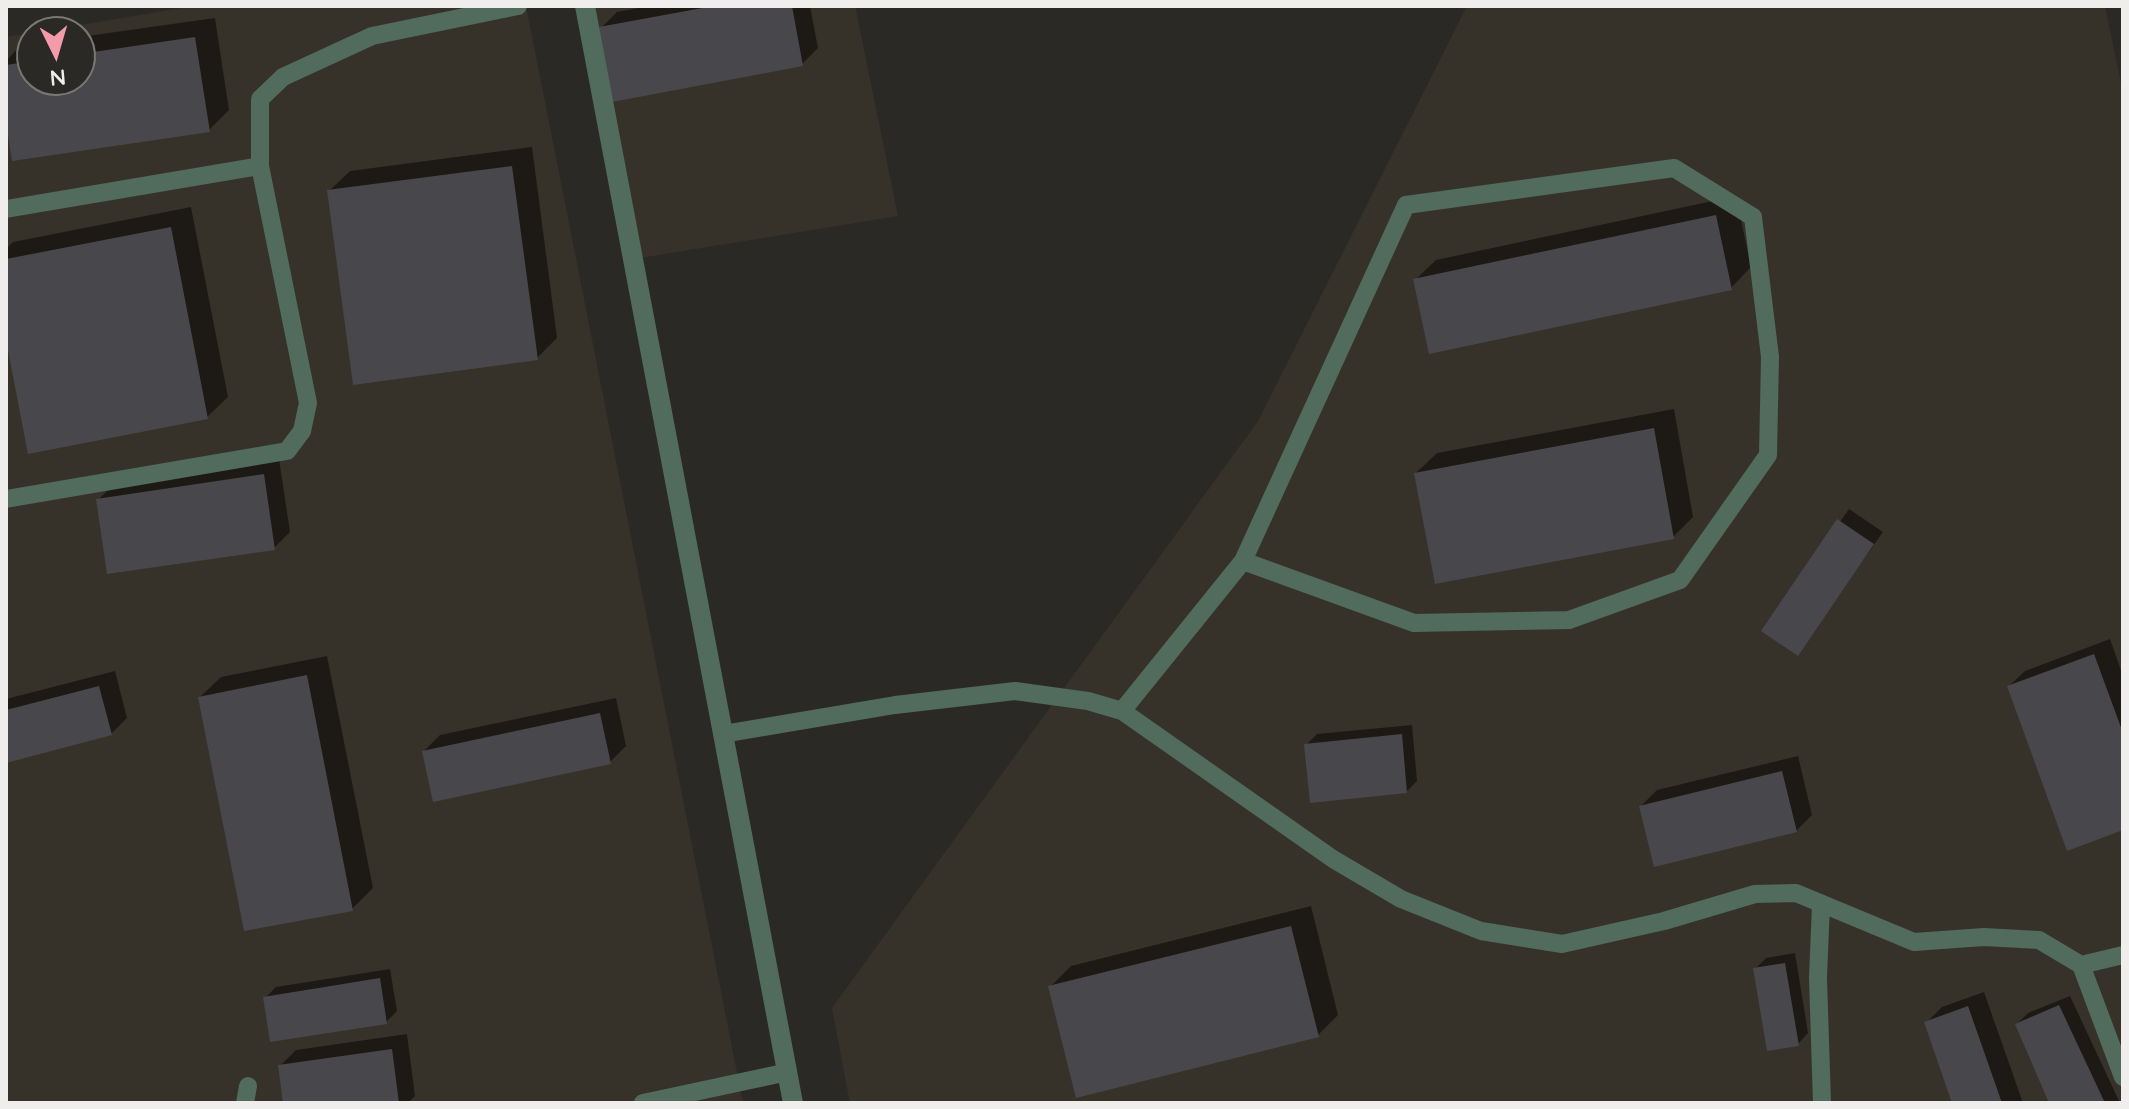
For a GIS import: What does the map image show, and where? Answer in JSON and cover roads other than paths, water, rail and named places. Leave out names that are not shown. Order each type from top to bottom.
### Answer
[{"type":"street","points":[[585,6],[793,1103]]},
{"type":"lane","points":[[6,499],[287,451],[302,431],[308,403],[260,166],[260,99],[283,77],[372,36],[518,6]]},
{"type":"lane","points":[[6,209],[260,166]]},
{"type":"lane","points":[[1122,711],[1243,561],[1406,205],[1674,168],[1753,217],[1770,357],[1768,455],[1680,580],[1569,620],[1414,623],[1243,561]]},
{"type":"lane","points":[[723,734],[895,705],[1015,691],[1088,701],[1122,711],[1333,859],[1401,899],[1481,931],[1562,944],[1664,921],[1755,894],[1796,893],[1914,942],[1984,937],[2039,940],[2081,965],[2123,1077]]},
{"type":"lane","points":[[1821,904],[1818,978],[1822,1103]]},
{"type":"lane","points":[[2081,965],[2123,955]]},
{"type":"lane","points":[[643,1103],[788,1072]]}]
